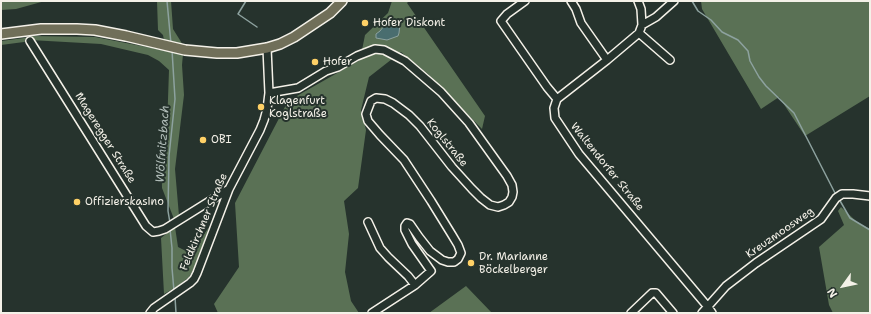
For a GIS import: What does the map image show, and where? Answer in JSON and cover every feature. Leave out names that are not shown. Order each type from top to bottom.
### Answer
[{"type":"main road","points":[[1,34],[41,29],[77,29],[110,33],[185,50],[217,53],[236,52],[267,48],[280,44],[294,37],[330,13],[342,1]]},
{"type":"street","points":[[525,1],[507,14],[501,21],[557,99],[639,33],[642,26],[641,9],[638,1]]},
{"type":"street","points":[[571,1],[576,9],[581,23],[607,60]]},
{"type":"street","points":[[642,26],[656,17],[674,1]]},
{"type":"street","points":[[639,33],[670,60]]},
{"type":"street","name":"Mageregger Straße","points":[[30,41],[146,226],[153,232],[165,229],[229,189]]},
{"type":"street","name":"Feldkirchner Straße","points":[[150,313],[154,308],[190,283],[197,273],[229,189],[260,130],[268,109],[269,93],[267,48]]},
{"type":"street","name":"Koglstraße","points":[[269,93],[298,88],[326,71],[338,67],[358,56],[374,49],[384,50],[405,61],[440,92],[469,123],[512,185],[513,192],[509,202],[498,207],[490,205],[481,198],[452,167],[420,126],[409,115],[385,99],[376,98],[371,101],[366,114],[368,121],[404,160],[452,235],[461,253],[458,259],[454,262],[442,260],[430,251],[410,224],[406,223],[404,230],[431,271],[414,285],[372,313]]},
{"type":"street","name":"Waltendorfer Straße","points":[[557,99],[554,108],[555,118],[579,154],[710,310]]},
{"type":"street","name":"Kreuzmoosweg","points":[[702,313],[710,310],[714,299],[726,286],[756,263],[821,219],[836,198],[842,194],[870,196]]},
{"type":"street","points":[[368,222],[380,248],[408,276],[414,285]]},
{"type":"street","points":[[631,313],[652,293],[656,293],[674,313]]},
{"type":"green space","points":[[1,1],[45,1],[16,9],[1,10]]},
{"type":"green space","points":[[157,1],[171,1],[173,29],[183,45],[164,40],[163,35],[158,30]]},
{"type":"green space","points":[[392,1],[409,1],[407,3],[485,116],[482,129],[428,74],[401,52],[369,77],[361,110],[366,130],[358,188],[344,201],[349,234],[345,272],[351,301],[359,313],[218,313],[214,304],[239,267],[235,203],[288,101],[360,60],[365,35],[388,13]]},
{"type":"green space","points":[[701,1],[870,1],[870,96],[805,136],[779,97],[761,109],[702,9]]},
{"type":"green space","points":[[32,36],[95,37],[183,54],[182,65],[184,95],[175,169],[179,216],[174,219],[162,188],[161,146],[167,128],[169,70],[159,61],[148,55],[101,44],[30,40],[1,45],[1,41]]},
{"type":"green space","points":[[841,207],[857,222],[870,229],[870,313],[833,313],[829,305],[819,247],[844,225],[838,211]]},
{"type":"green space","points":[[175,227],[178,247],[184,250],[196,246],[209,227],[196,265],[189,277],[178,286],[164,294],[161,238]]},
{"type":"green space","points":[[466,286],[492,313],[429,313]]},
{"type":"water","points":[[391,23],[396,25],[400,24],[398,36],[387,40],[376,38],[376,34],[384,26]]},
{"type":"waterway","name":"Wölfnitzbach","points":[[167,1],[171,44]]},
{"type":"waterway","points":[[246,1],[238,14],[257,27]]},
{"type":"waterway","points":[[692,1],[698,11],[711,20],[722,32],[738,40],[748,51],[750,61],[759,77],[766,86],[794,113],[836,195]]},
{"type":"waterway","name":"Wölfnitzbach","points":[[170,223],[168,211],[169,156],[175,99],[172,50]]},
{"type":"waterway","points":[[839,199],[850,218],[870,230]]},
{"type":"waterway","name":"Wölfnitzbach","points":[[170,229],[174,291]]},
{"type":"waterway","name":"Wölfnitzbach","points":[[175,297],[176,313]]},
{"type":"place","name":"Hofer Diskont","points":[[365,23]]},
{"type":"place","name":"Hofer","points":[[315,62]]},
{"type":"place","name":"Klagenfurt Koglstraße","points":[[261,107]]},
{"type":"place","name":"OBI","points":[[203,140]]},
{"type":"place","name":"Offizierskasino","points":[[77,202]]},
{"type":"place","name":"Dr. Marianne Böckelberger","points":[[471,263]]}]
